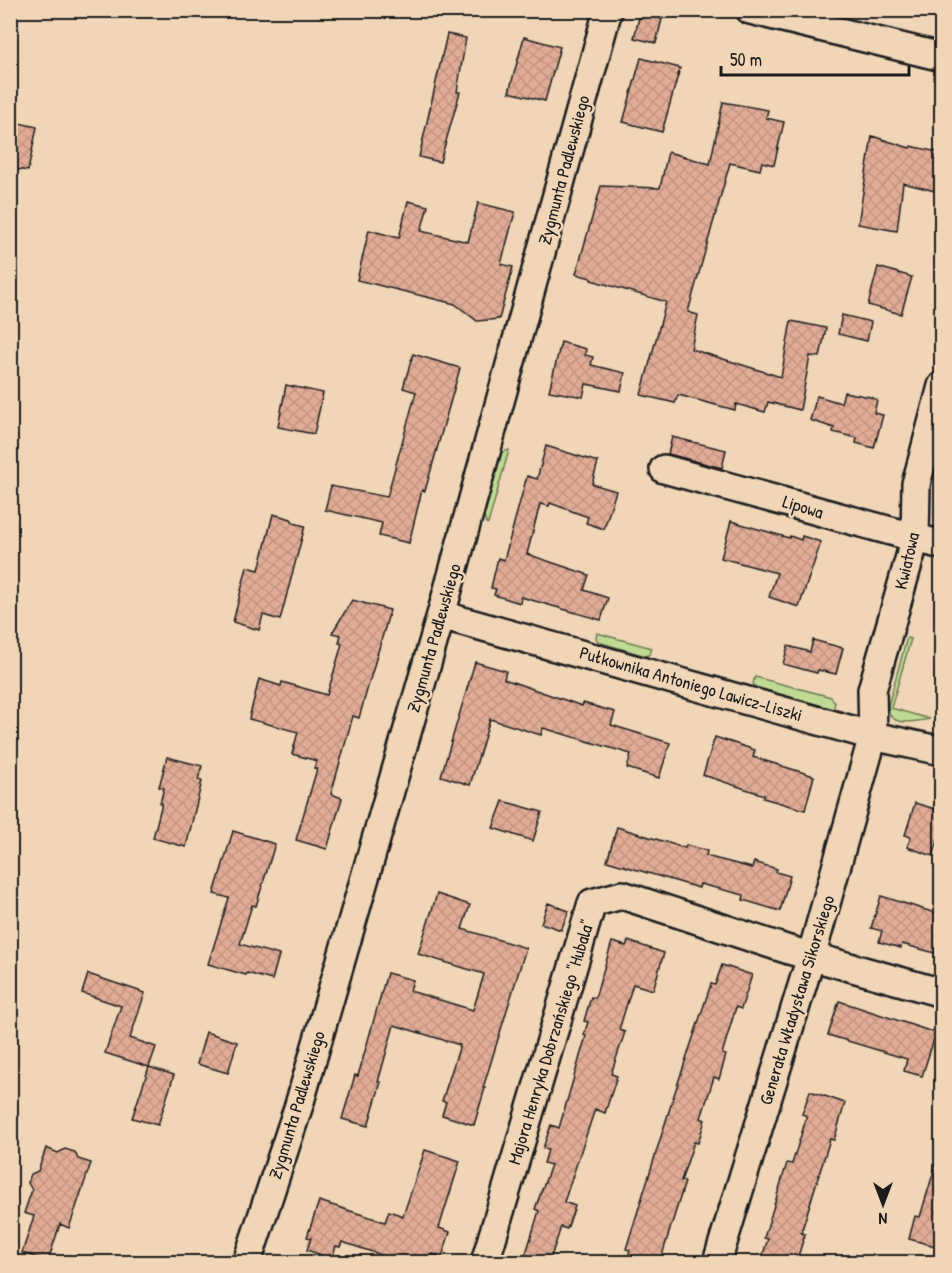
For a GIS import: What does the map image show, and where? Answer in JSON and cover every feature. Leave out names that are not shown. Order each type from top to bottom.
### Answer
[{"type":"street","name":"Zygmunta Padlewskiego","points":[[247,1263],[298,1105],[441,615],[608,10]]},
{"type":"street","points":[[750,10],[942,57]]},
{"type":"street","name":"Kwiatowa","points":[[873,736],[872,690],[915,539],[916,484],[942,386]]},
{"type":"street","name":"Lipowa","points":[[664,469],[942,545]]},
{"type":"street","name":"Pułkownika Antoniego Lawicz-Liszki","points":[[441,615],[873,736],[942,751]]},
{"type":"street","name":"Generała Władysława Sikorskiego","points":[[717,1263],[811,957],[873,736]]},
{"type":"street","name":"Majora Henryka Dobrzańskiego \"Hubala\"","points":[[485,1263],[592,903],[622,895],[811,957]]},
{"type":"street","points":[[811,957],[942,993]]},
{"type":"shaded area","points":[[880,11],[941,11],[941,25]]},
{"type":"green space","points":[[509,450],[488,524],[484,517],[502,452]]},
{"type":"green space","points":[[597,633],[652,648],[650,654],[646,656],[598,642]]},
{"type":"green space","points":[[907,638],[911,639],[891,708],[930,719],[904,722],[893,718],[889,713],[888,706]]},
{"type":"green space","points":[[755,677],[831,697],[835,703],[833,710],[755,688],[753,683]]},
{"type":"building","points":[[640,14],[662,19],[656,43],[634,38]]},
{"type":"building","points":[[447,34],[466,38],[457,92],[460,92],[440,162],[419,157]]},
{"type":"building","points":[[524,37],[560,47],[545,101],[509,92]]},
{"type":"building","points":[[641,58],[680,68],[662,132],[623,122]]},
{"type":"building","points":[[723,102],[768,110],[766,118],[784,122],[774,165],[762,162],[760,170],[730,163],[688,312],[698,315],[691,349],[781,377],[791,321],[826,328],[820,357],[810,356],[800,410],[768,402],[765,412],[736,404],[735,410],[678,395],[675,403],[641,395],[666,302],[576,274],[601,186],[660,188],[668,152],[710,164]]},
{"type":"building","points":[[10,121],[37,127],[28,171],[10,168]]},
{"type":"building","points":[[872,136],[910,148],[911,146],[942,153],[942,182],[938,181],[935,191],[903,183],[897,231],[858,224]]},
{"type":"building","points":[[408,201],[428,206],[421,231],[468,242],[478,203],[515,212],[501,264],[513,267],[499,319],[477,321],[455,304],[357,280],[369,230],[399,238]]},
{"type":"building","points":[[878,267],[912,277],[901,314],[868,305]]},
{"type":"building","points":[[842,315],[871,322],[867,341],[838,334]]},
{"type":"building","points":[[561,342],[586,349],[585,355],[593,357],[591,365],[625,373],[621,391],[586,384],[583,397],[549,391]]},
{"type":"building","points":[[413,354],[460,368],[425,491],[422,490],[409,543],[379,536],[382,523],[325,510],[331,486],[387,497],[416,392],[403,388]]},
{"type":"building","points":[[286,385],[323,393],[314,434],[278,427]]},
{"type":"building","points":[[844,392],[877,400],[874,413],[883,415],[874,448],[856,443],[857,438],[833,432],[834,428],[810,420],[817,396],[841,403]]},
{"type":"building","points":[[672,437],[726,450],[722,468],[668,454]]},
{"type":"building","points":[[546,446],[598,462],[592,484],[616,491],[604,529],[586,523],[588,517],[550,503],[549,506],[540,504],[527,554],[589,575],[584,590],[608,598],[601,620],[521,597],[520,603],[494,595],[496,589],[491,588],[498,558],[504,560],[527,476],[537,479]]},
{"type":"building","points":[[273,514],[305,526],[280,620],[263,615],[259,630],[233,622],[247,567],[259,570]]},
{"type":"building","points":[[731,521],[789,538],[790,536],[801,540],[802,536],[821,542],[799,607],[769,597],[777,573],[721,558]]},
{"type":"building","points":[[352,600],[390,610],[359,718],[353,716],[331,794],[342,798],[327,849],[296,840],[317,769],[314,768],[317,761],[292,754],[298,732],[249,719],[259,679],[281,686],[282,682],[327,695],[342,644],[339,643],[341,635],[332,633]]},
{"type":"building","points":[[813,640],[843,648],[836,674],[818,670],[817,673],[783,664],[788,646],[810,652]]},
{"type":"building","points":[[475,662],[506,671],[504,679],[582,706],[583,703],[615,712],[611,725],[670,743],[659,778],[627,768],[631,754],[543,728],[541,735],[490,719],[470,785],[441,776]]},
{"type":"building","points":[[715,737],[755,750],[753,757],[814,776],[805,810],[763,798],[764,795],[703,775]]},
{"type":"building","points":[[167,757],[202,766],[198,780],[202,781],[186,847],[153,838],[162,803],[160,803],[164,788],[159,787]]},
{"type":"building","points":[[503,801],[542,812],[533,841],[493,828]]},
{"type":"building","points":[[915,803],[942,811],[942,829],[933,856],[907,847],[911,837],[905,835]]},
{"type":"building","points":[[617,827],[685,848],[686,845],[707,851],[706,856],[752,868],[754,862],[777,869],[776,872],[790,876],[780,911],[743,900],[744,895],[700,884],[699,888],[607,861]]},
{"type":"building","points":[[233,831],[275,844],[256,906],[252,905],[240,944],[279,955],[272,980],[208,964],[229,898],[214,894]]},
{"type":"building","points":[[437,894],[470,905],[462,929],[526,948],[474,1125],[442,1115],[446,1102],[442,1101],[460,1045],[394,1025],[368,1126],[342,1119],[355,1075],[358,1076],[387,973],[413,980],[410,991],[473,1010],[484,974],[418,954]]},
{"type":"building","points":[[881,896],[942,915],[942,955],[902,944],[901,948],[879,942],[882,931],[871,928]]},
{"type":"building","points":[[548,903],[569,911],[561,930],[541,923]]},
{"type":"building","points":[[628,941],[664,953],[653,990],[633,984],[619,1030],[625,1032],[611,1074],[617,1076],[605,1113],[595,1109],[564,1202],[575,1206],[567,1229],[561,1227],[549,1263],[523,1263],[539,1211],[535,1209],[551,1165],[544,1163],[548,1150],[543,1148],[551,1125],[559,1128],[586,1036],[584,1035],[588,1022],[584,1021],[591,997],[595,998],[612,942],[626,946]]},
{"type":"building","points":[[722,965],[752,975],[741,1009],[736,1007],[722,1054],[726,1055],[719,1079],[714,1077],[701,1118],[705,1120],[698,1143],[694,1142],[681,1181],[685,1182],[661,1259],[656,1257],[654,1263],[626,1263],[630,1250],[626,1249],[674,1095],[711,984],[715,985]]},
{"type":"building","points":[[88,974],[145,993],[130,1038],[156,1047],[149,1067],[105,1053],[121,1006],[82,993]]},
{"type":"building","points":[[839,1001],[936,1033],[922,1076],[904,1071],[907,1059],[828,1035]]},
{"type":"building","points":[[206,1032],[237,1042],[228,1073],[197,1064]]},
{"type":"building","points":[[149,1067],[174,1075],[158,1125],[132,1118]]},
{"type":"building","points":[[810,1091],[845,1103],[834,1140],[830,1139],[801,1233],[805,1234],[796,1263],[760,1263],[768,1239],[764,1238],[787,1163],[792,1164],[807,1116],[802,1114]]},
{"type":"building","points":[[46,1148],[58,1153],[65,1149],[75,1152],[78,1159],[91,1163],[69,1228],[60,1224],[48,1261],[22,1253],[34,1216],[24,1213],[32,1190],[28,1183],[31,1174],[38,1171]]},
{"type":"building","points":[[425,1150],[460,1161],[439,1228],[450,1232],[442,1257],[433,1254],[430,1263],[397,1263],[397,1260],[342,1242],[340,1247],[336,1246],[332,1259],[307,1250],[311,1238],[307,1237],[319,1201],[385,1222],[389,1211],[403,1216]]},
{"type":"building","points":[[936,1164],[942,1164],[942,1248],[909,1239],[915,1216],[920,1217]]}]
